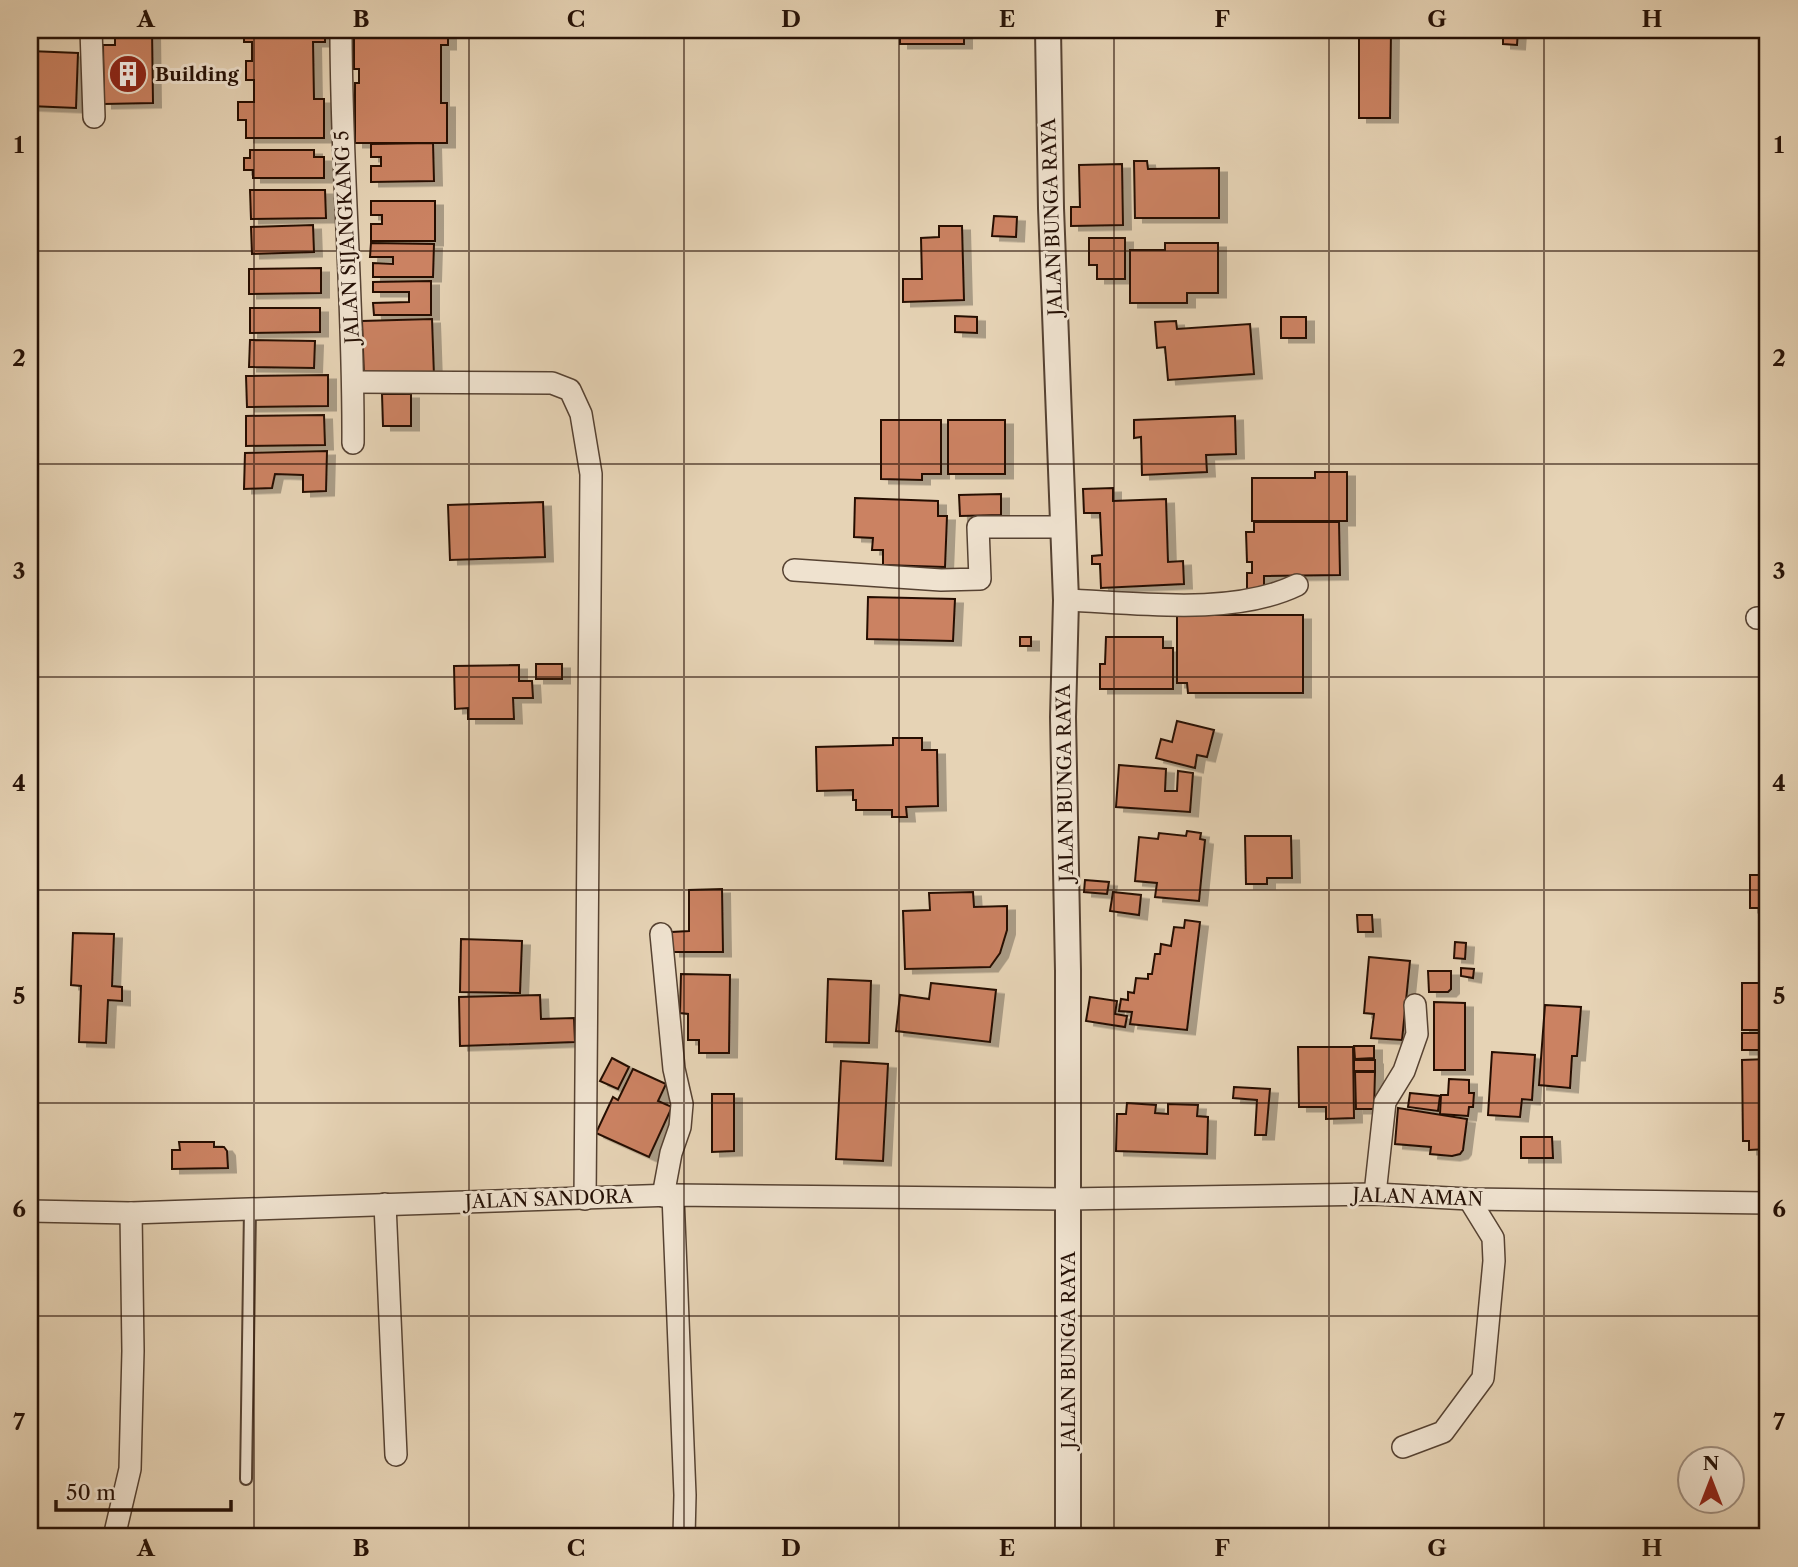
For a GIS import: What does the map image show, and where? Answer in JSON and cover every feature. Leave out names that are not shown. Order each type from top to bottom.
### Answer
[{"type":"street","points":[[91,30],[94,117]]},
{"type":"street","name":"JALAN SIJANGKANG 5","points":[[341,30],[341,106],[354,382],[354,443]]},
{"type":"street","name":"JALAN BUNGA RAYA","points":[[1048,30],[1051,208],[1066,600],[1063,717],[1068,971],[1068,1537]]},
{"type":"street","points":[[354,382],[552,383],[570,390],[580,414],[591,474],[585,1199]]},
{"type":"street","points":[[793,570],[941,580],[979,579],[978,527],[1064,527]]},
{"type":"street","points":[[1066,600],[1194,604],[1240,602],[1276,595],[1297,585]]},
{"type":"street","points":[[661,934],[674,1069],[682,1104],[680,1127],[671,1153],[668,1195],[685,1495],[684,1537]]},
{"type":"street","points":[[1375,1194],[1385,1102],[1404,1071],[1417,1034],[1415,1005]]},
{"type":"street","name":"JALAN AMAN","points":[[1068,1199],[1375,1194],[1469,1199],[1768,1203]]},
{"type":"street","name":"JALAN SANDORA","points":[[30,1211],[131,1213],[668,1195],[1068,1199]]},
{"type":"street","points":[[1403,1447],[1443,1432],[1483,1378],[1493,1238],[1469,1199]]},
{"type":"street","points":[[385,1204],[396,1455]]},
{"type":"street","points":[[114,1537],[130,1469],[133,1351],[131,1213]]},
{"type":"lane","points":[[246,1479],[250,1209]]},
{"type":"building","name":"Building","points":[[125,30],[152,30],[153,103],[104,104],[103,45],[115,45],[115,34],[126,34]]},
{"type":"building","points":[[244,30],[325,30],[325,42],[313,42],[314,99],[324,99],[324,138],[246,138],[246,120],[238,120],[238,102],[254,102],[254,80],[246,80],[246,61],[252,61],[252,42],[244,42]]},
{"type":"building","points":[[354,30],[448,30],[448,45],[441,45],[441,103],[447,103],[447,143],[355,143],[355,83],[359,83],[359,69],[354,69]]},
{"type":"building","points":[[900,30],[964,30],[964,44],[900,44]]},
{"type":"building","points":[[1359,30],[1391,30],[1390,118],[1359,118]]},
{"type":"building","points":[[1503,30],[1518,30],[1517,45],[1503,44]]},
{"type":"building","points":[[30,51],[78,53],[76,108],[30,106]]},
{"type":"building","points":[[433,143],[434,181],[371,182],[371,166],[381,166],[381,157],[371,157],[371,144]]},
{"type":"building","points":[[250,150],[314,150],[314,157],[324,157],[324,178],[253,178],[253,170],[244,170],[244,158],[250,158]]},
{"type":"building","points":[[1134,161],[1147,161],[1148,169],[1219,168],[1219,218],[1135,218]]},
{"type":"building","points":[[1122,164],[1123,225],[1071,226],[1071,207],[1080,207],[1079,165]]},
{"type":"building","points":[[250,190],[325,190],[326,218],[251,219]]},
{"type":"building","points":[[371,201],[435,201],[435,241],[371,241],[371,224],[382,224],[382,215],[371,215]]},
{"type":"building","points":[[994,216],[1017,217],[1016,237],[992,236]]},
{"type":"building","points":[[313,225],[314,252],[252,254],[251,227]]},
{"type":"building","points":[[939,226],[962,226],[964,300],[903,302],[903,279],[922,279],[921,238],[939,237]]},
{"type":"building","points":[[1089,238],[1125,238],[1125,279],[1097,279],[1097,265],[1089,265]]},
{"type":"building","points":[[371,243],[434,244],[433,277],[373,277],[373,263],[393,264],[393,257],[370,257]]},
{"type":"building","points":[[1165,243],[1218,243],[1218,293],[1187,293],[1187,303],[1130,303],[1130,250],[1165,250]]},
{"type":"building","points":[[321,268],[321,293],[249,294],[249,269]]},
{"type":"building","points":[[431,281],[431,315],[374,315],[373,303],[409,302],[409,292],[373,292],[373,282]]},
{"type":"building","points":[[250,308],[320,308],[320,332],[250,333]]},
{"type":"building","points":[[955,316],[977,317],[977,333],[955,332]]},
{"type":"building","points":[[1281,317],[1306,317],[1306,338],[1281,338]]},
{"type":"building","points":[[432,319],[434,376],[364,378],[362,321]]},
{"type":"building","points":[[1176,321],[1177,329],[1250,324],[1254,374],[1168,380],[1165,347],[1157,348],[1155,322]]},
{"type":"building","points":[[250,340],[315,341],[314,368],[249,367]]},
{"type":"building","points":[[328,375],[328,406],[247,407],[246,376]]},
{"type":"building","points":[[382,394],[411,394],[411,426],[383,426]]},
{"type":"building","points":[[324,415],[325,445],[246,446],[246,416]]},
{"type":"building","points":[[1235,416],[1236,454],[1206,455],[1207,472],[1142,475],[1141,437],[1134,438],[1134,420]]},
{"type":"building","points":[[881,420],[941,420],[941,474],[922,474],[922,480],[881,479]]},
{"type":"building","points":[[948,420],[1005,420],[1005,474],[948,474]]},
{"type":"building","points":[[327,451],[326,491],[303,492],[303,475],[275,474],[272,488],[244,489],[245,453]]},
{"type":"building","points":[[1315,472],[1347,472],[1347,521],[1252,521],[1252,478],[1315,478]]},
{"type":"building","points":[[1113,488],[1113,501],[1166,499],[1168,562],[1183,561],[1184,584],[1101,588],[1100,564],[1092,564],[1092,556],[1102,555],[1100,513],[1084,513],[1083,489]]},
{"type":"building","points":[[1001,494],[1001,515],[960,516],[959,495]]},
{"type":"building","points":[[855,498],[938,501],[938,516],[947,516],[945,567],[883,565],[883,550],[872,550],[873,538],[854,537]]},
{"type":"building","points":[[543,502],[545,557],[450,560],[448,505]]},
{"type":"building","points":[[1254,522],[1339,522],[1340,575],[1264,576],[1264,591],[1247,592],[1247,573],[1252,573],[1252,562],[1247,562],[1246,532],[1254,532]]},
{"type":"building","points":[[868,597],[955,599],[953,641],[867,639]]},
{"type":"building","points":[[1177,615],[1303,615],[1303,693],[1188,693],[1187,683],[1177,683]]},
{"type":"building","points":[[1020,637],[1031,637],[1031,646],[1020,646]]},
{"type":"building","points":[[1106,637],[1163,637],[1163,648],[1173,648],[1173,689],[1100,689],[1100,664],[1105,664]]},
{"type":"building","points":[[536,664],[562,664],[562,679],[536,679]]},
{"type":"building","points":[[519,665],[519,681],[532,681],[533,698],[513,698],[514,719],[468,719],[468,708],[455,709],[454,666]]},
{"type":"building","points":[[1177,721],[1214,730],[1207,757],[1197,755],[1195,768],[1156,758],[1161,739],[1172,742]]},
{"type":"building","points":[[893,738],[922,738],[922,750],[937,750],[938,806],[906,807],[907,817],[892,817],[892,810],[856,810],[853,790],[817,791],[816,747],[893,745]]},
{"type":"building","points":[[1119,765],[1166,769],[1165,791],[1177,791],[1178,771],[1193,773],[1190,812],[1116,807]]},
{"type":"building","points":[[1187,831],[1201,833],[1200,839],[1205,840],[1199,901],[1155,897],[1157,883],[1135,881],[1139,837],[1158,839],[1159,833],[1186,836]]},
{"type":"building","points":[[1245,836],[1291,836],[1292,878],[1267,878],[1267,884],[1246,884]]},
{"type":"building","points":[[1750,875],[1768,875],[1768,908],[1750,908]]},
{"type":"building","points":[[1085,880],[1109,882],[1107,894],[1084,892]]},
{"type":"building","points":[[722,889],[723,952],[672,952],[672,932],[689,931],[689,890]]},
{"type":"building","points":[[973,892],[974,907],[1007,906],[1007,930],[1000,953],[990,967],[905,969],[903,911],[930,910],[929,893]]},
{"type":"building","points":[[1113,892],[1141,895],[1139,915],[1110,911]]},
{"type":"building","points":[[1357,915],[1372,915],[1373,932],[1358,932]]},
{"type":"building","points":[[1185,920],[1200,922],[1187,1030],[1130,1024],[1132,1012],[1119,1011],[1121,999],[1128,1000],[1128,992],[1134,993],[1136,978],[1148,979],[1148,974],[1152,974],[1155,954],[1160,954],[1161,944],[1171,946],[1174,927],[1184,928]]},
{"type":"building","points":[[73,933],[114,934],[112,986],[122,987],[122,1001],[108,1000],[106,1043],[79,1042],[81,986],[71,985]]},
{"type":"building","points":[[461,939],[522,941],[520,993],[460,992]]},
{"type":"building","points":[[1455,942],[1466,943],[1465,959],[1454,958]]},
{"type":"building","points":[[1369,957],[1410,961],[1402,1040],[1371,1038],[1374,1014],[1364,1013]]},
{"type":"building","points":[[1461,968],[1474,969],[1473,978],[1461,976]]},
{"type":"building","points":[[1428,971],[1451,971],[1451,989],[1448,992],[1429,992]]},
{"type":"building","points":[[681,974],[730,975],[729,1053],[699,1053],[699,1040],[688,1040],[688,1014],[680,1013]]},
{"type":"building","points":[[828,979],[871,981],[869,1043],[826,1042]]},
{"type":"building","points":[[931,983],[996,990],[990,1042],[896,1031],[900,995],[929,999]]},
{"type":"building","points":[[1742,983],[1768,983],[1768,1030],[1742,1030]]},
{"type":"building","points":[[540,995],[541,1019],[574,1018],[575,1042],[460,1046],[459,997]]},
{"type":"building","points":[[1090,997],[1117,1001],[1115,1014],[1127,1016],[1125,1027],[1086,1021]]},
{"type":"building","points":[[1434,1002],[1465,1003],[1465,1070],[1434,1070]]},
{"type":"building","points":[[1545,1005],[1581,1007],[1577,1056],[1572,1056],[1570,1088],[1539,1085]]},
{"type":"building","points":[[1742,1033],[1761,1033],[1761,1050],[1742,1050]]},
{"type":"building","points":[[1354,1046],[1374,1046],[1374,1058],[1355,1059]]},
{"type":"building","points":[[1298,1047],[1353,1047],[1354,1118],[1326,1119],[1326,1107],[1299,1107]]},
{"type":"building","points":[[1492,1052],[1535,1055],[1532,1100],[1522,1099],[1520,1117],[1488,1115]]},
{"type":"building","points":[[612,1058],[629,1067],[618,1089],[600,1081]]},
{"type":"building","points":[[1768,1059],[1768,1149],[1749,1150],[1749,1141],[1743,1141],[1742,1060]]},
{"type":"building","points":[[1354,1060],[1375,1060],[1375,1071],[1354,1071]]},
{"type":"building","points":[[841,1061],[888,1064],[883,1161],[836,1159]]},
{"type":"building","points":[[633,1069],[666,1084],[658,1101],[672,1107],[649,1157],[596,1133],[613,1097],[618,1100]]},
{"type":"building","points":[[1355,1072],[1375,1072],[1374,1109],[1356,1109]]},
{"type":"building","points":[[1449,1079],[1469,1080],[1469,1093],[1474,1093],[1473,1107],[1469,1107],[1468,1116],[1440,1114],[1441,1095],[1448,1095]]},
{"type":"building","points":[[1234,1087],[1270,1089],[1266,1135],[1255,1135],[1257,1100],[1233,1098]]},
{"type":"building","points":[[1410,1093],[1440,1096],[1438,1111],[1408,1107]]},
{"type":"building","points":[[712,1094],[734,1094],[734,1151],[712,1152]]},
{"type":"building","points":[[1127,1103],[1156,1105],[1155,1113],[1168,1114],[1168,1104],[1198,1105],[1197,1116],[1208,1117],[1207,1154],[1116,1151],[1117,1114],[1126,1114]]},
{"type":"building","points":[[1398,1108],[1467,1119],[1463,1150],[1452,1156],[1430,1154],[1431,1147],[1395,1144]]},
{"type":"building","points":[[1521,1137],[1552,1137],[1553,1158],[1521,1158]]},
{"type":"building","points":[[179,1142],[214,1142],[214,1147],[224,1147],[227,1151],[228,1168],[172,1169],[172,1150],[180,1150]]},
{"type":"place","name":"Building","points":[[128,74]]}]
